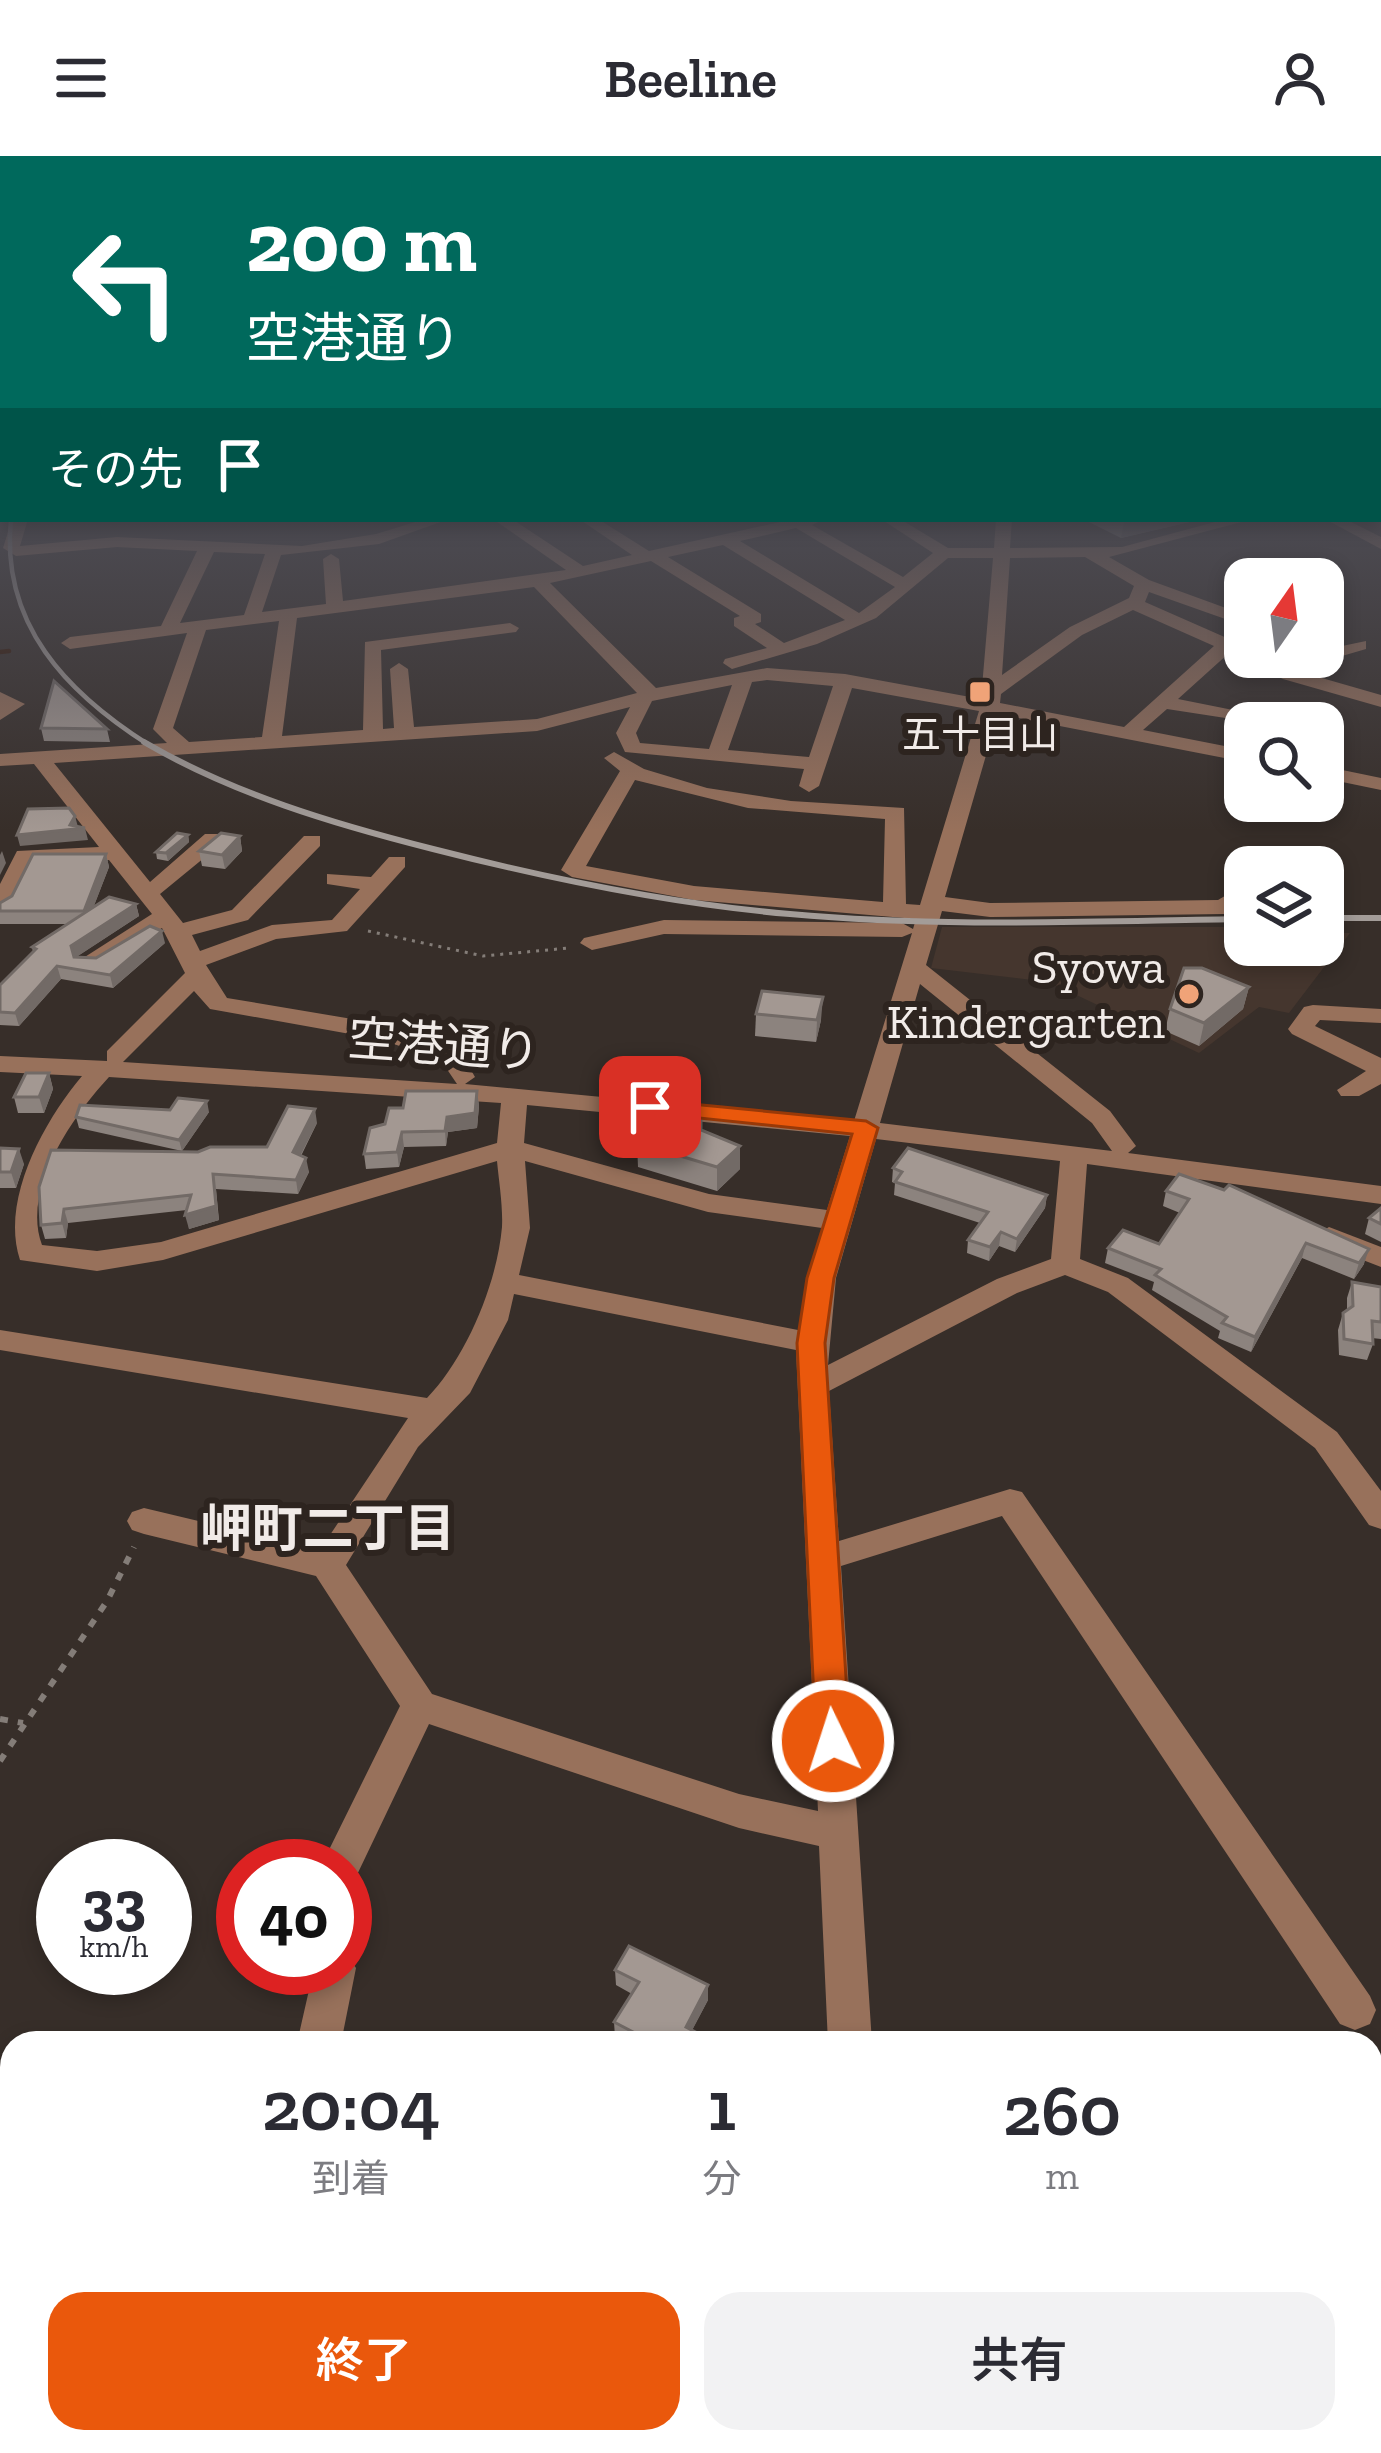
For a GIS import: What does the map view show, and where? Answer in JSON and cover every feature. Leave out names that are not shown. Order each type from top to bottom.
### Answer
[{"type":"street","points":[[166,631],[173,617]]},
{"type":"street","points":[[70,643],[269,617]]},
{"type":"street","points":[[271,745],[289,617]]},
{"type":"street","points":[[476,617],[485,631]]},
{"type":"street","points":[[572,617],[645,694]]},
{"type":"street","points":[[754,617],[740,622],[782,649]]},
{"type":"street","points":[[853,617],[858,620]]},
{"type":"street","points":[[0,760],[537,725],[614,707],[676,674],[782,649],[862,617]]},
{"type":"street","points":[[849,2031],[811,1343],[821,1278],[991,699],[996,617]]},
{"type":"street","points":[[991,699],[1076,631],[1104,617]]},
{"type":"street","points":[[1164,617],[1224,644]]},
{"type":"street","points":[[185,749],[163,729],[198,627]]},
{"type":"street","points":[[373,737],[372,646],[510,628]]},
{"type":"street","points":[[1344,651],[1373,642]]},
{"type":"street","points":[[1130,732],[1161,702],[1224,663]]},
{"type":"street","points":[[399,669],[405,735]]},
{"type":"street","points":[[645,694],[745,675],[845,680],[991,699],[1222,751],[1264,700],[1293,678]]},
{"type":"street","points":[[716,756],[745,675]]},
{"type":"street","points":[[645,694],[626,734],[632,748],[716,756],[811,775],[845,680]]},
{"type":"street","points":[[0,698],[15,704],[0,714]]},
{"type":"street","points":[[1161,702],[1381,701]]},
{"type":"street","points":[[614,707],[606,727],[608,746],[620,764],[631,769],[767,806],[896,813],[894,910]]},
{"type":"street","points":[[38,756],[171,925],[206,994],[219,1004],[401,1036],[450,1054],[462,1077]]},
{"type":"street","points":[[631,769],[572,870],[694,893],[894,910],[930,918]]},
{"type":"street","points":[[1344,776],[1381,784]]},
{"type":"street","points":[[145,892],[158,887],[213,839]]},
{"type":"street","points":[[89,962],[171,925],[240,915],[312,842]]},
{"type":"street","points":[[0,907],[25,856],[114,853]]},
{"type":"street","points":[[397,862],[339,926],[272,932],[195,967],[50,1123],[10,1204],[5,1236],[30,1252],[64,1261],[122,1258],[195,1244],[510,1148],[708,1203],[838,1221]]},
{"type":"street","points":[[335,879],[377,886]]},
{"type":"street","points":[[592,943],[664,926],[889,926],[990,910],[1224,907]]},
{"type":"street","points":[[915,968],[1101,1118],[1122,1146]]},
{"type":"street","points":[[1381,1016],[1312,1012],[1301,1029],[1381,1070]]},
{"type":"street","name":"空港通り","points":[[0,1051],[1122,1146],[1381,1182]]},
{"type":"street","name":"空港通り","points":[[0,1064],[110,1062],[462,1077],[868,1122],[1381,1195]]},
{"type":"street","points":[[1350,1090],[1381,1070]]},
{"type":"street","points":[[328,1565],[429,1410],[459,1384],[473,1363],[504,1282],[516,1228],[510,1148],[515,1094]]},
{"type":"street","points":[[1065,1264],[1074,1152]]},
{"type":"street","points":[[1215,1172],[1296,1220],[1381,1258]]},
{"type":"street","points":[[810,1388],[1007,1286],[1065,1264],[1118,1285],[1326,1440],[1381,1516]]},
{"type":"street","points":[[504,1282],[811,1343]]},
{"type":"street","points":[[0,1340],[429,1410]]},
{"type":"street","points":[[822,1559],[1010,1501],[1355,2010]]},
{"type":"street","points":[[144,1521],[328,1565],[419,1705],[739,1811],[838,1833]]},
{"type":"street","points":[[354,1839],[419,1705]]},
{"type":"street","points":[[322,2031],[329,1995]]},
{"type":"path","points":[[339,926],[483,956],[592,943]]},
{"type":"path","points":[[0,1761],[107,1601],[144,1521]]},
{"type":"path","points":[[0,1719],[23,1724]]},
{"type":"shaded area","name":"Syowa Kindergarten","points":[[942,927],[1224,927],[1224,966],[1325,966],[1289,1013],[1259,1007],[1199,1053],[1049,982],[931,968]]},
{"type":"building","points":[[54,681],[107,729],[41,728]]},
{"type":"building","points":[[69,808],[75,816],[70,825],[85,828],[17,835],[28,809]]},
{"type":"building","points":[[177,833],[188,835],[166,853],[156,852]]},
{"type":"building","points":[[221,833],[240,836],[222,855],[199,851]]},
{"type":"building","points":[[33,854],[106,854],[84,911],[0,911],[0,903],[12,896]]},
{"type":"building","points":[[109,897],[136,904],[71,946],[74,957],[96,958],[150,926],[162,931],[110,975],[57,966],[15,1013],[0,1012],[0,985],[36,949],[32,947]]},
{"type":"building","points":[[1184,968],[1202,968],[1249,987],[1204,1023],[1170,1009]]},
{"type":"building","points":[[762,991],[823,997],[817,1020],[756,1014]]},
{"type":"building","points":[[26,1073],[49,1073],[39,1097],[14,1097]]},
{"type":"building","points":[[406,1091],[477,1091],[475,1113],[447,1117],[445,1131],[402,1132],[397,1152],[364,1154],[370,1128],[385,1124],[389,1108],[403,1108]]},
{"type":"building","points":[[178,1098],[207,1101],[179,1140],[76,1117],[80,1105],[170,1110]]},
{"type":"building","points":[[288,1106],[315,1109],[293,1152],[306,1158],[296,1180],[213,1174],[216,1206],[185,1215],[191,1195],[64,1209],[62,1223],[41,1225],[39,1187],[51,1150],[198,1152],[210,1147],[267,1147]]},
{"type":"building","points":[[667,1117],[701,1121],[701,1130],[740,1146],[717,1167],[637,1143]]},
{"type":"building","points":[[0,1148],[19,1149],[11,1172],[0,1172]]},
{"type":"building","points":[[908,1148],[1047,1195],[1017,1239],[1001,1232],[990,1247],[968,1240],[988,1212],[895,1182],[902,1172],[893,1168]]},
{"type":"building","points":[[1179,1174],[1224,1190],[1229,1185],[1369,1249],[1359,1263],[1306,1243],[1255,1337],[1222,1323],[1227,1317],[1155,1275],[1161,1269],[1108,1248],[1123,1230],[1159,1244],[1189,1199],[1166,1191]]},
{"type":"building","points":[[1381,1208],[1381,1224],[1369,1218]]},
{"type":"building","points":[[1352,1282],[1381,1287],[1381,1322],[1372,1321],[1373,1344],[1344,1339],[1343,1313],[1353,1306]]},
{"type":"building","points":[[629,1946],[708,1985],[686,2027],[694,2031],[631,2031],[614,2022],[639,1982],[615,1970]]},
{"type":"waterway","points":[[0,652],[9,651]]},
{"type":"railway","points":[[26,617],[66,678],[91,703],[147,744]]},
{"type":"railway","points":[[147,744],[248,792],[322,818],[477,860],[655,897],[745,910],[904,921],[1224,919]]},
{"type":"railway","points":[[1344,918],[1381,918]]},
{"type":"place","name":"五十目山","points":[[980,692]]},
{"type":"place","name":"Syowa Kindergarten","points":[[1189,994]]},
{"type":"district","name":"岬町二丁目","points":[[328,1528]]},
{"type":"route","points":[[650,1107],[866,1128],[821,1278],[811,1343],[833,1741]]}]
